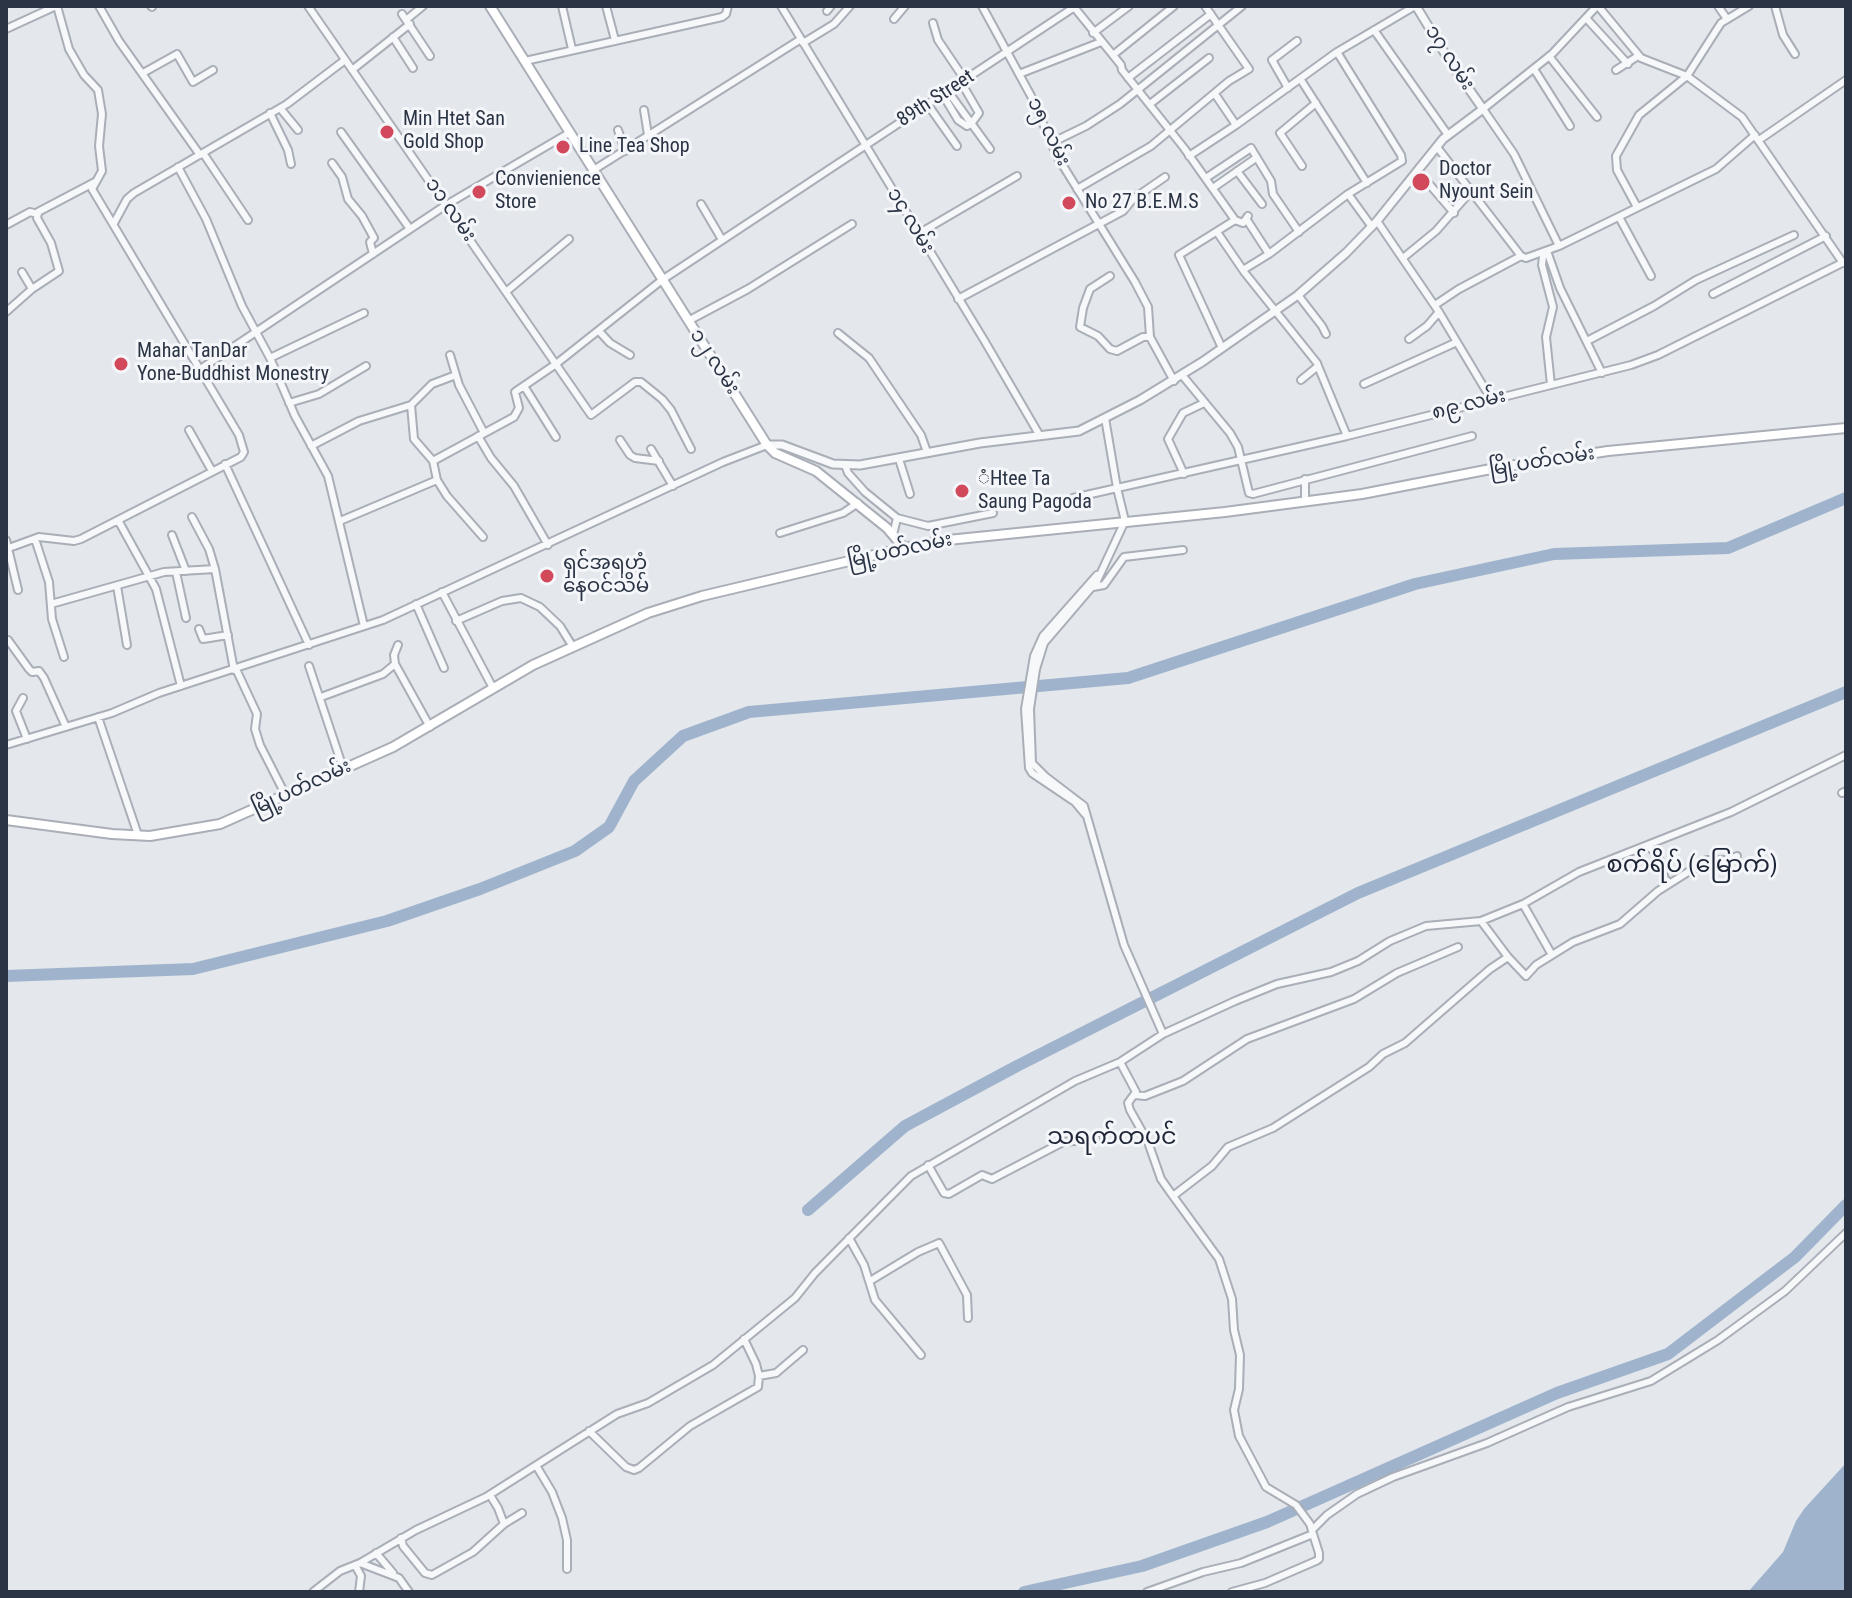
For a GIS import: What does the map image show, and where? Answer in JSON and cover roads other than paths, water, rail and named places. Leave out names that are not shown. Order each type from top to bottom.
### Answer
[{"type":"main road","name":"၁၂ လမ်း","points":[[490,6],[767,445],[775,453],[816,471],[858,503],[904,548]]},
{"type":"main road","name":"မြို့ပတ်လမ်း","points":[[6,820],[112,834],[166,835],[205,829],[393,747],[533,665],[648,613],[702,596],[904,548],[948,540],[1305,502],[1608,451],[1846,428]]},
{"type":"street","points":[[6,29],[56,6],[69,49],[84,75],[98,90],[102,114],[99,146],[103,161],[102,171],[92,187],[243,445],[241,457],[74,541],[49,537],[7,545],[18,590]]},
{"type":"street","points":[[99,6],[119,41],[248,220]]},
{"type":"street","name":"၁၁ လမ်း","points":[[308,6],[591,415],[635,382],[641,382],[671,410],[691,449]]},
{"type":"street","points":[[352,70],[393,37],[406,19],[423,6]]},
{"type":"street","points":[[562,6],[572,49]]},
{"type":"street","points":[[606,6],[615,40]]},
{"type":"street","points":[[525,61],[722,17],[728,6]]},
{"type":"street","name":"၁၄ လမ်း","points":[[781,6],[1040,436]]},
{"type":"street","points":[[592,171],[834,24],[850,6]]},
{"type":"street","points":[[894,19],[905,6]]},
{"type":"street","points":[[1093,33],[1129,6]]},
{"type":"street","points":[[1113,55],[1174,6]]},
{"type":"street","points":[[1077,189],[1151,146],[1249,69],[1205,6]]},
{"type":"street","points":[[1228,6],[1233,14]]},
{"type":"street","points":[[1051,143],[1086,126],[1138,90],[1242,6]]},
{"type":"street","points":[[1189,156],[1337,52],[1415,6]]},
{"type":"street","name":"၁၇ လမ်း","points":[[1415,6],[1483,109]]},
{"type":"street","points":[[6,745],[98,717],[181,686],[364,626],[767,445],[782,445],[833,464],[845,465],[1079,431],[1174,381],[1298,295],[1374,224],[1448,135],[1534,69],[1598,6],[1638,56],[1687,76],[1731,107],[1757,138],[1845,262]]},
{"type":"street","points":[[1718,6],[1727,19]]},
{"type":"street","points":[[1637,207],[1617,170],[1616,156],[1639,115],[1687,76],[1716,29],[1749,6]]},
{"type":"street","points":[[1775,6],[1783,35],[1795,54]]},
{"type":"street","name":"၁၅ လမ်း","points":[[985,7],[1051,143],[1148,307],[1150,337],[1174,381]]},
{"type":"street","points":[[1075,7],[1235,220],[1240,224],[1248,218],[1269,254]]},
{"type":"street","name":"89th Street","points":[[524,386],[721,238],[1075,7]]},
{"type":"street","points":[[1128,78],[1211,14]]},
{"type":"street","points":[[1586,18],[1628,64]]},
{"type":"street","points":[[406,19],[430,56]]},
{"type":"street","points":[[933,23],[938,40],[979,113],[971,124],[967,126],[958,120],[945,92]]},
{"type":"street","points":[[1374,30],[1448,135]]},
{"type":"street","points":[[393,37],[413,68]]},
{"type":"street","points":[[1288,88],[1272,60],[1297,41]]},
{"type":"street","points":[[1019,74],[1101,42]]},
{"type":"street","points":[[1243,270],[1348,194],[1399,164],[1401,155],[1337,52]]},
{"type":"street","points":[[143,73],[177,54],[193,82],[213,70]]},
{"type":"street","points":[[1549,56],[1597,117]]},
{"type":"street","points":[[1616,70],[1638,56]]},
{"type":"street","points":[[1150,104],[1209,58]]},
{"type":"street","points":[[114,223],[127,199],[134,193],[300,96],[345,60]]},
{"type":"street","points":[[1534,69],[1570,126]]},
{"type":"street","points":[[1301,80],[1367,183]]},
{"type":"street","points":[[1437,147],[1521,256],[1526,258],[1547,252],[1716,169],[1757,138],[1846,80]]},
{"type":"street","points":[[945,92],[990,149]]},
{"type":"street","points":[[1215,94],[1236,125]]},
{"type":"street","points":[[1302,166],[1280,133],[1316,103]]},
{"type":"street","points":[[928,105],[957,146]]},
{"type":"street","points":[[280,108],[298,130]]},
{"type":"street","points":[[1483,109],[1514,154],[1559,246]]},
{"type":"street","points":[[644,110],[648,135]]},
{"type":"street","points":[[270,113],[288,150],[291,164]]},
{"type":"street","points":[[944,129],[958,120]]},
{"type":"street","points":[[618,130],[625,151]]},
{"type":"street","points":[[341,132],[410,229]]},
{"type":"street","points":[[199,370],[446,205],[569,133]]},
{"type":"street","points":[[1206,178],[1251,148],[1271,181],[1273,194],[1299,232]]},
{"type":"street","points":[[1213,188],[1256,158]]},
{"type":"street","points":[[332,163],[342,177],[348,199],[374,238],[370,242],[373,254]]},
{"type":"street","points":[[178,167],[206,219],[255,333],[328,476],[364,626]]},
{"type":"street","points":[[1237,171],[1262,204]]},
{"type":"street","points":[[1418,171],[1454,213]]},
{"type":"street","points":[[918,234],[1017,176]]},
{"type":"street","points":[[958,299],[1123,211],[1133,199],[1165,177]]},
{"type":"street","points":[[6,225],[30,212],[38,214],[98,180]]},
{"type":"street","points":[[1403,258],[1454,213],[1471,191]]},
{"type":"street","points":[[1348,194],[1403,258],[1491,399]]},
{"type":"street","points":[[701,204],[721,238]]},
{"type":"street","points":[[7,310],[53,273],[57,274],[59,267],[51,243],[37,218],[38,214]]},
{"type":"street","points":[[1619,217],[1651,276]]},
{"type":"street","points":[[1222,348],[1179,255],[1235,220]]},
{"type":"street","points":[[688,321],[748,289],[852,224]]},
{"type":"street","points":[[1217,232],[1318,366],[1347,436]]},
{"type":"street","points":[[1587,341],[1696,280],[1794,235]]},
{"type":"street","points":[[1713,294],[1826,236]]},
{"type":"street","points":[[507,291],[569,239]]},
{"type":"street","points":[[1547,252],[1560,288],[1602,373]]},
{"type":"street","points":[[1547,252],[1542,265],[1553,307],[1546,337],[1551,385]]},
{"type":"street","points":[[1409,339],[1427,326],[1437,309],[1459,289],[1521,256]]},
{"type":"street","name":"၈၉ လမ်း","points":[[1073,498],[1242,461],[1602,373],[1658,355],[1845,262]]},
{"type":"street","points":[[22,272],[32,289]]},
{"type":"street","points":[[1110,276],[1090,289],[1080,327],[1117,351],[1143,337],[1150,337]]},
{"type":"street","points":[[1298,295],[1326,334]]},
{"type":"street","points":[[270,358],[364,313]]},
{"type":"street","points":[[599,331],[610,343],[630,355]]},
{"type":"street","points":[[838,333],[869,358],[921,435],[927,452]]},
{"type":"street","points":[[1364,384],[1457,342]]},
{"type":"street","points":[[450,355],[491,458],[514,486],[548,545]]},
{"type":"street","points":[[289,403],[319,394],[366,366]]},
{"type":"street","points":[[1301,380],[1318,366]]},
{"type":"street","points":[[311,446],[359,421],[411,405],[432,384],[456,375]]},
{"type":"street","points":[[1182,375],[1230,433],[1238,447],[1249,493],[1253,494],[1472,436]]},
{"type":"street","points":[[433,461],[517,413],[515,392],[524,386],[556,437]]},
{"type":"street","points":[[1184,474],[1168,439],[1183,413],[1204,403]]},
{"type":"street","points":[[411,405],[414,439],[433,461],[437,480],[447,496],[483,537]]},
{"type":"street","points":[[1032,681],[1044,643],[1093,587],[1125,521],[1105,418]]},
{"type":"street","points":[[189,430],[212,471]]},
{"type":"street","points":[[620,440],[635,458],[659,461]]},
{"type":"street","points":[[651,449],[673,486]]},
{"type":"street","points":[[899,459],[910,494]]},
{"type":"street","points":[[225,464],[309,645]]},
{"type":"street","points":[[845,465],[865,492],[897,518],[928,526],[993,513]]},
{"type":"street","points":[[1305,479],[1305,502]]},
{"type":"street","points":[[340,521],[437,480]]},
{"type":"street","points":[[780,533],[843,513],[858,503]]},
{"type":"street","points":[[192,517],[209,549],[215,569],[235,669],[257,714],[255,729],[260,745],[286,796]]},
{"type":"street","points":[[893,535],[897,518]]},
{"type":"street","points":[[118,520],[158,596],[181,686]]},
{"type":"street","points":[[172,535],[186,571]]},
{"type":"street","points":[[35,539],[49,582],[52,621],[64,657]]},
{"type":"street","points":[[1093,587],[1104,585],[1124,557],[1183,550]]},
{"type":"street","points":[[51,604],[149,576],[215,569]]},
{"type":"street","points":[[176,572],[186,618]]},
{"type":"street","points":[[1100,573],[1043,636],[1034,656],[1028,709],[1029,768],[1075,802],[1087,817],[1124,945],[1163,1034]]},
{"type":"street","points":[[117,586],[127,645]]},
{"type":"street","points":[[442,592],[493,688]]},
{"type":"street","points":[[456,621],[502,601],[521,598],[540,607],[560,626],[573,647]]},
{"type":"street","points":[[416,604],[444,668]]},
{"type":"street","points":[[199,629],[203,639],[228,635]]},
{"type":"street","points":[[8,640],[29,669],[39,671],[44,678],[66,727]]},
{"type":"street","points":[[398,645],[395,664],[430,727]]},
{"type":"street","points":[[321,697],[383,674],[395,664]]},
{"type":"street","points":[[309,666],[343,768]]},
{"type":"street","points":[[23,698],[16,711],[27,739]]},
{"type":"street","points":[[98,717],[138,835]]},
{"type":"street","points":[[313,1592],[340,1571],[490,1495],[617,1414],[648,1403],[708,1369],[795,1298],[815,1273],[911,1176],[961,1150],[1075,1081],[1120,1062],[1163,1034],[1277,984],[1331,972],[1426,926],[1481,921],[1523,904],[1579,872],[1731,812],[1846,755]]},
{"type":"street","points":[[1648,846],[1658,855],[1665,879],[1670,883]]},
{"type":"street","points":[[1481,921],[1526,976],[1552,955],[1590,934],[1620,924],[1636,908],[1707,860],[1728,860],[1737,856]]},
{"type":"street","points":[[1523,904],[1552,955]]},
{"type":"street","points":[[1135,1095],[1145,1096],[1183,1081],[1247,1039],[1354,999],[1397,973],[1458,947]]},
{"type":"street","points":[[1173,1196],[1212,1166],[1228,1147],[1273,1128],[1369,1067],[1383,1054],[1405,1043],[1508,957]]},
{"type":"street","points":[[1120,1062],[1134,1087],[1135,1095],[1128,1103],[1130,1110],[1148,1142],[1161,1179],[1219,1259],[1232,1299],[1234,1330],[1240,1355],[1239,1389],[1234,1410],[1239,1436],[1266,1487],[1296,1505],[1312,1529],[1319,1553],[1316,1561],[1265,1583],[1232,1592]]},
{"type":"street","points":[[928,1165],[944,1193],[949,1194],[982,1175],[992,1179],[1063,1142],[1096,1139]]},
{"type":"street","points":[[1147,1592],[1203,1572],[1241,1563],[1312,1529],[1357,1494],[1393,1477],[1487,1443],[1568,1407],[1651,1381],[1718,1340],[1785,1291],[1846,1233]]},
{"type":"street","points":[[849,1238],[870,1281],[875,1300],[921,1355]]},
{"type":"street","points":[[870,1281],[939,1243],[967,1295],[968,1318]]},
{"type":"street","points":[[589,1431],[626,1467],[634,1470],[670,1445],[690,1426],[758,1387],[759,1376],[744,1339]]},
{"type":"street","points":[[759,1376],[776,1373],[803,1350]]},
{"type":"street","points":[[537,1467],[552,1492],[563,1523],[567,1540],[567,1569]]},
{"type":"street","points":[[490,1495],[504,1524]]},
{"type":"street","points":[[401,1538],[403,1546],[425,1573],[432,1575],[486,1543],[504,1524],[522,1513]]},
{"type":"street","points":[[376,1553],[409,1592]]},
{"type":"street","points":[[358,1564],[399,1578]]},
{"type":"street","points":[[358,1564],[361,1576],[359,1592]]},
{"type":"water","points":[[1846,1463],[1846,1592],[1748,1592],[1783,1552],[1804,1509]]},
{"type":"waterway","points":[[6,976],[193,969],[387,921],[480,889],[575,851],[609,827],[634,781],[683,736],[749,712],[1128,678],[1415,584],[1554,554],[1728,548],[1846,498]]},
{"type":"waterway","points":[[808,1210],[905,1126],[1358,893],[1846,692]]},
{"type":"waterway","points":[[1024,1592],[1142,1566],[1267,1522],[1557,1393],[1668,1354],[1795,1257],[1846,1205]]},
{"type":"place","name":"Min Htet San Gold Shop","points":[[387,132]]},
{"type":"place","name":"Line Tea Shop","points":[[563,147]]},
{"type":"place","name":"Doctor Nyount Sein","points":[[1421,182]]},
{"type":"place","name":"Convienience Store","points":[[479,192]]},
{"type":"place","name":"No 27 B.E.M.S","points":[[1069,203]]},
{"type":"place","name":"Mahar TanDar Yone-Buddhist Monestry","points":[[121,364]]},
{"type":"place","name":"ံHtee Ta Saung Pagoda","points":[[962,491]]},
{"type":"place","name":"ရှင်အရဟံ နေဝင်သိမ်","points":[[547,576]]},
{"type":"district","name":"စက်ရိပ် (မြောက်)","points":[[1692,866]]},
{"type":"district","name":"သရက်တပင်","points":[[1112,1138]]}]
